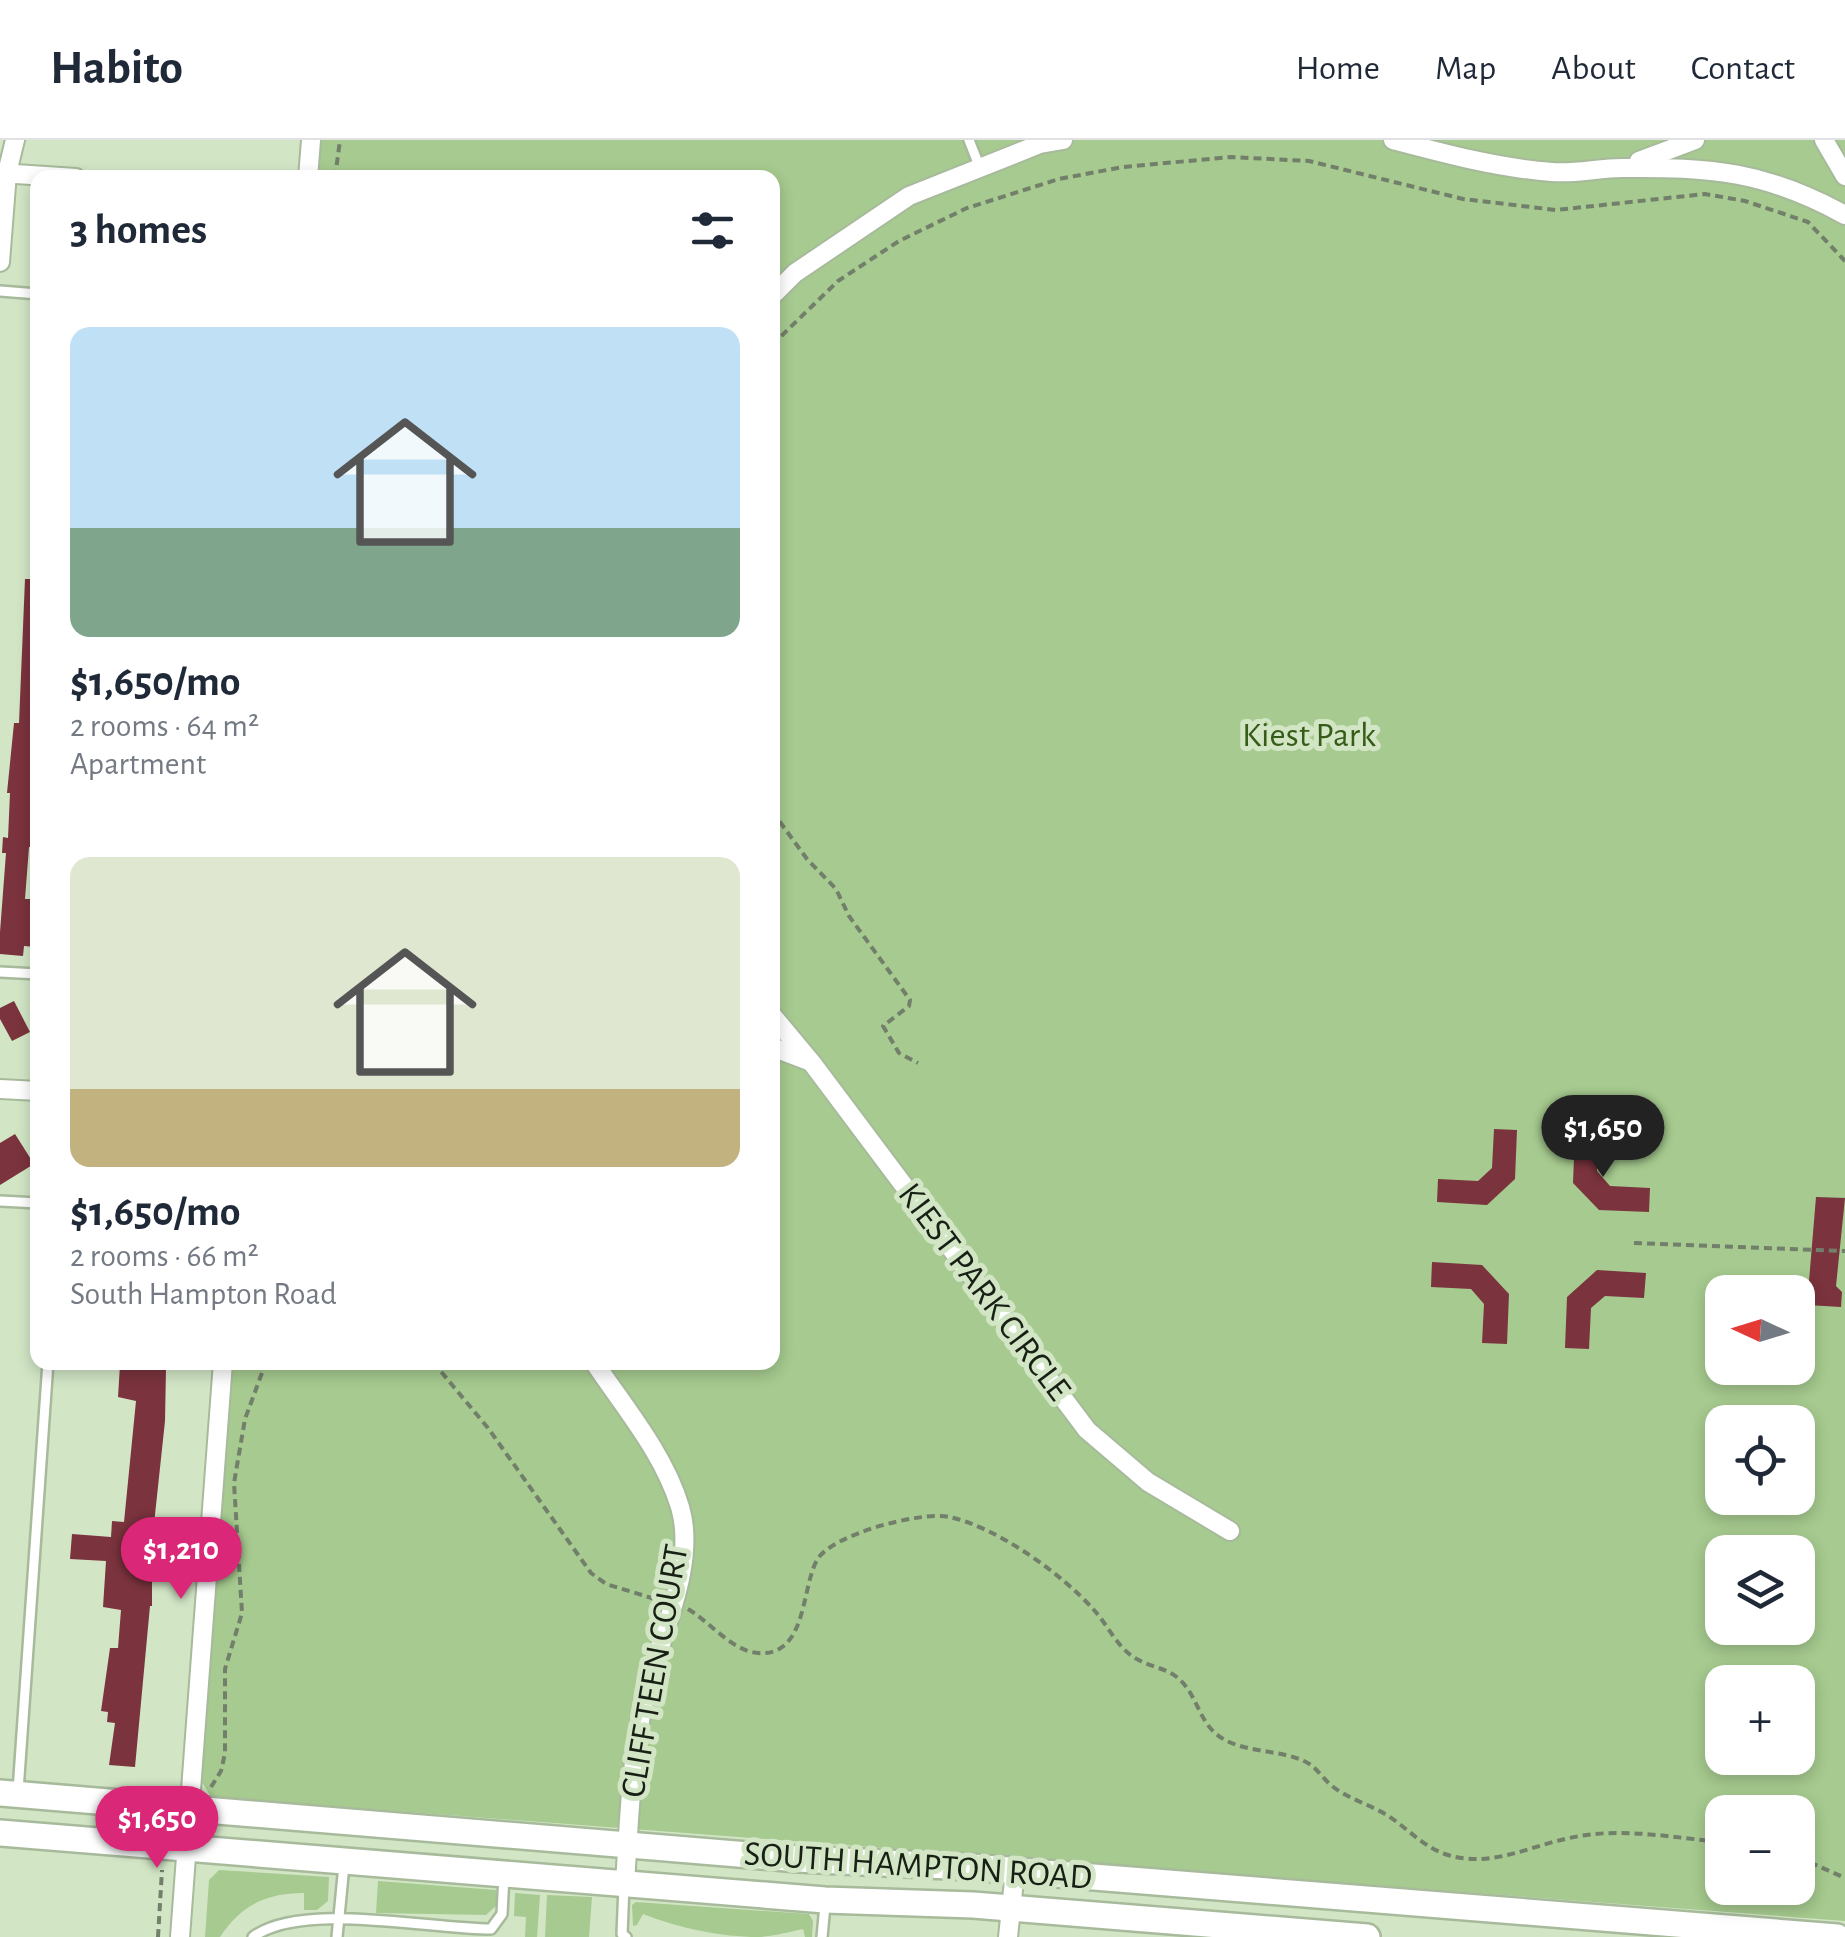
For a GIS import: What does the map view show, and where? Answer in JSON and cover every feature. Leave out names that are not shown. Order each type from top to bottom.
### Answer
[{"type":"main road","name":"SOUTH HAMPTON ROAD","points":[[9,1793],[199,1799],[628,1844],[798,1859],[1015,1871],[1609,1928],[1837,1937]]},
{"type":"main road","name":"SOUTH HAMPTON ROAD","points":[[0,1833],[825,1900],[1010,1908],[1185,1928],[1367,1937]]},
{"type":"street","points":[[0,262],[3,173],[15,140]]},
{"type":"street","points":[[309,170],[311,140]]},
{"type":"street","points":[[780,288],[795,273],[909,196],[1040,144],[1063,140]]},
{"type":"street","points":[[1393,140],[1484,164],[1556,173],[1617,168],[1712,168],[1745,174],[1813,197],[1845,215]]},
{"type":"street","points":[[1617,168],[1694,140]]},
{"type":"street","points":[[1824,140],[1845,176]]},
{"type":"street","points":[[3,173],[30,175]]},
{"type":"street","name":"KIEST PARK CIRCLE","points":[[780,1025],[1088,1430],[1148,1482],[1230,1530]]},
{"type":"street","points":[[780,1050],[812,1063]]},
{"type":"street","points":[[0,1089],[30,1091]]},
{"type":"street","points":[[180,1937],[187,1846],[199,1799],[223,1370]]},
{"type":"street","name":"CLIFF TEEN COURT","points":[[599,1370],[666,1474],[681,1511],[683,1559],[644,1699],[633,1763],[625,1883]]},
{"type":"street","points":[[1008,1937],[1015,1871]]},
{"type":"lane","points":[[969,140],[980,168]]},
{"type":"lane","points":[[0,292],[30,294]]},
{"type":"lane","points":[[0,972],[30,974]]},
{"type":"lane","points":[[0,1201],[30,1203]]},
{"type":"lane","points":[[9,1793],[47,1370]]},
{"type":"lane","points":[[337,1937],[345,1859]]},
{"type":"lane","points":[[253,1937],[276,1924],[297,1919],[491,1929],[502,1914],[505,1873]]},
{"type":"lane","points":[[624,1935],[625,1883]]},
{"type":"lane","points":[[822,1937],[825,1900]]},
{"type":"path","points":[[336,170],[340,140]]},
{"type":"path","points":[[780,337],[838,281],[899,241],[967,208],[1091,172],[1232,157],[1308,161],[1463,200],[1556,210],[1705,194],[1745,201],[1808,222],[1845,261]]},
{"type":"path","points":[[780,821],[836,889],[850,916],[910,1000],[909,1006],[883,1026],[899,1053],[918,1064]]},
{"type":"path","points":[[1634,1244],[1845,1251]]},
{"type":"path","points":[[199,1799],[221,1770],[225,1753],[225,1669],[242,1613],[234,1483],[245,1419],[263,1370]]},
{"type":"path","points":[[440,1370],[488,1428],[591,1572],[606,1584],[662,1600]]},
{"type":"path","points":[[681,1606],[754,1653],[778,1649],[800,1622],[812,1572],[819,1556],[833,1544],[904,1520],[948,1517],[1001,1538],[1058,1578],[1096,1612],[1132,1656],[1178,1677],[1211,1729],[1222,1737],[1306,1761],[1335,1789],[1384,1814],[1426,1846],[1444,1854],[1489,1860],[1599,1834],[1705,1841]]},
{"type":"path","points":[[158,1937],[163,1872],[160,1865]]},
{"type":"path","points":[[1815,1865],[1845,1878]]},
{"type":"green space","name":"Kiest Park","points":[[320,140],[1845,140],[1845,1921],[211,1797],[202,1782],[231,1370],[780,1370],[780,170],[318,170]]},
{"type":"green space","points":[[219,1870],[329,1877],[328,1901],[317,1910],[304,1910],[304,1893],[267,1898],[246,1909],[220,1937],[205,1937],[209,1880]]},
{"type":"green space","points":[[378,1881],[496,1890],[497,1905],[486,1915],[376,1913]]},
{"type":"green space","points":[[515,1893],[540,1895],[537,1937],[525,1937],[526,1917],[514,1916]]},
{"type":"green space","points":[[547,1895],[592,1897],[589,1937],[545,1937]]},
{"type":"green space","points":[[636,1902],[809,1914],[813,1921],[812,1937],[805,1937],[803,1929],[744,1937],[671,1924],[643,1914],[633,1926],[632,1905]]},
{"type":"building","points":[[25,579],[30,579],[30,847],[25,899],[30,899],[30,947],[24,946],[23,956],[0,954],[6,853],[2,853],[3,837],[8,838],[7,793],[14,723],[19,723]]},
{"type":"building","points":[[14,1001],[30,1032],[12,1041],[0,1019],[0,1008]]},
{"type":"building","points":[[1494,1129],[1517,1130],[1515,1179],[1487,1205],[1437,1202],[1438,1179],[1478,1181],[1492,1168]]},
{"type":"building","points":[[1575,1132],[1599,1134],[1597,1171],[1610,1186],[1650,1188],[1649,1212],[1599,1210],[1573,1183]]},
{"type":"building","points":[[15,1134],[30,1158],[30,1166],[0,1185],[0,1143]]},
{"type":"building","points":[[1816,1197],[1845,1198],[1836,1286],[1842,1292],[1841,1307],[1815,1305],[1815,1275],[1810,1275]]},
{"type":"building","points":[[1432,1262],[1482,1265],[1509,1294],[1507,1344],[1482,1343],[1484,1304],[1471,1289],[1431,1287]]},
{"type":"building","points":[[1597,1270],[1646,1273],[1644,1298],[1605,1296],[1591,1308],[1589,1349],[1565,1348],[1567,1297]]},
{"type":"building","points":[[120,1370],[166,1370],[154,1524],[159,1525],[156,1556],[152,1556],[152,1606],[135,1767],[109,1765],[115,1723],[107,1722],[108,1712],[101,1711],[110,1648],[118,1648],[121,1610],[103,1607],[106,1561],[70,1559],[72,1534],[111,1537],[112,1521],[124,1522],[136,1401],[118,1397]]}]
